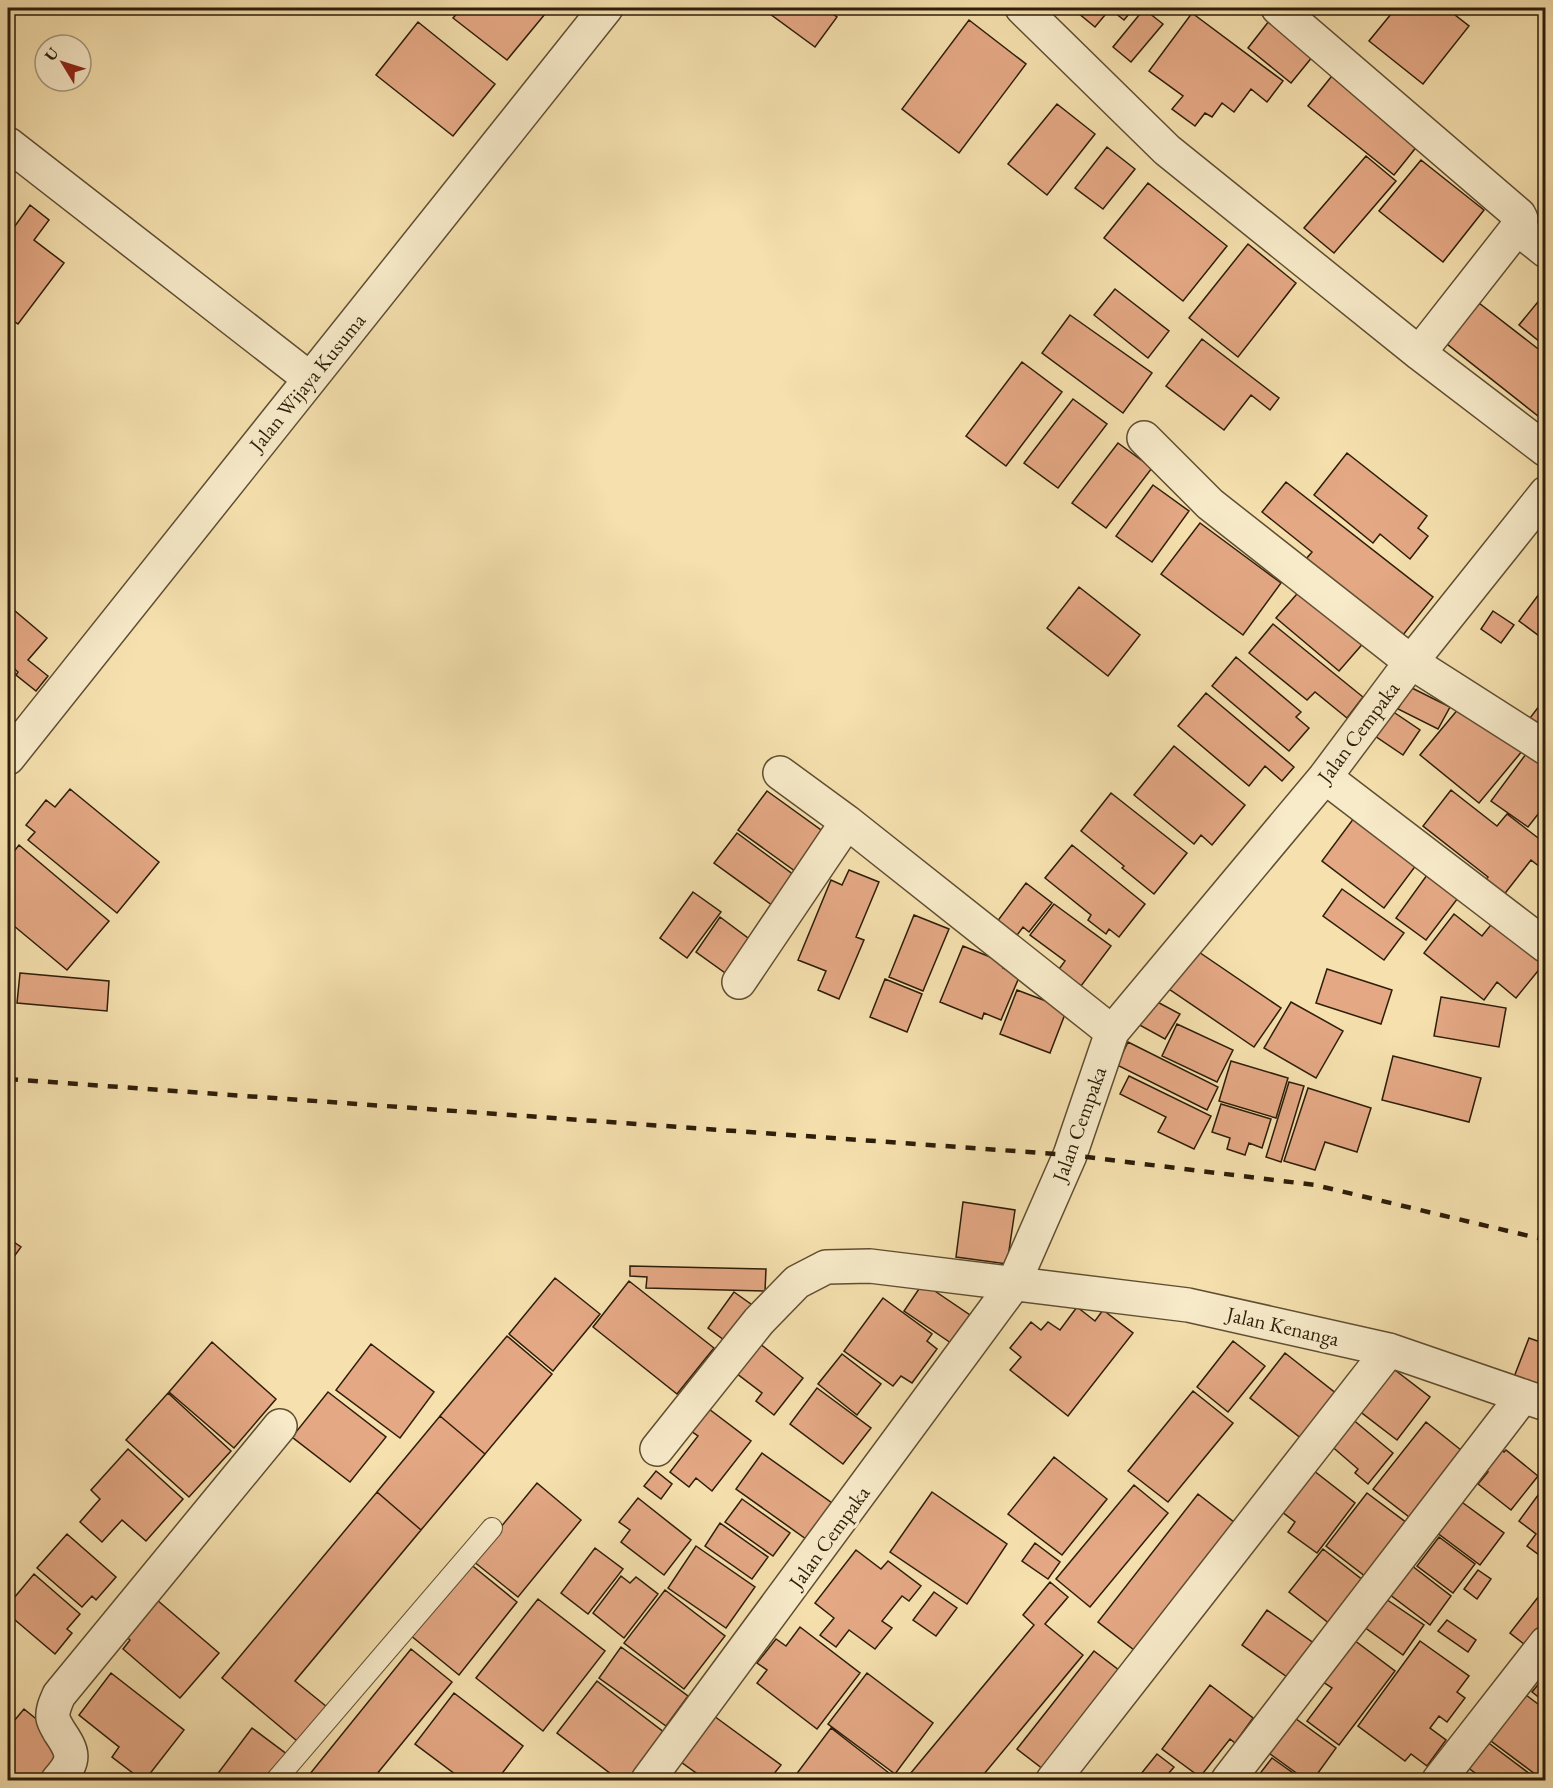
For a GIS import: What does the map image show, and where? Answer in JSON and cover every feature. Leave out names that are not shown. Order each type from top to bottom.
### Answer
[{"type":"street","name":"Jalan Wijaya Kusuma","points":[[8,758],[606,8]]},
{"type":"street","points":[[1022,8],[1167,150],[1419,353],[1545,450]]},
{"type":"street","points":[[1278,8],[1514,209],[1521,219],[1517,228],[1419,353]]},
{"type":"street","points":[[8,144],[310,379]]},
{"type":"street","points":[[1517,228],[1545,251]]},
{"type":"street","points":[[1144,438],[1210,504],[1412,662],[1545,748]]},
{"type":"street","name":"Jalan Cempaka","points":[[648,1780],[1013,1284],[1070,1155],[1112,1032],[1325,777],[1545,493]]},
{"type":"street","points":[[780,773],[847,822],[1112,1032]]},
{"type":"street","points":[[1325,777],[1545,946]]},
{"type":"street","points":[[739,982],[847,822]]},
{"type":"street","name":"Jalan Kenanga","points":[[657,1449],[759,1321],[797,1282],[825,1267],[870,1266],[1188,1305],[1389,1350],[1534,1400]]},
{"type":"street","points":[[1053,1780],[1389,1350]]},
{"type":"street","points":[[1228,1780],[1534,1400]]},
{"type":"street","points":[[58,1780],[68,1770],[71,1761],[71,1749],[55,1725],[53,1717],[54,1706],[59,1695],[280,1426]]},
{"type":"street","points":[[1440,1780],[1545,1643]]},
{"type":"lane","points":[[276,1780],[492,1528]]},
{"type":"building","points":[[462,8],[550,8],[507,60],[453,18]]},
{"type":"building","points":[[744,8],[757,8],[752,14]]},
{"type":"building","points":[[768,8],[824,8],[837,17],[815,47],[766,11]]},
{"type":"building","points":[[831,8],[843,8],[839,13]]},
{"type":"building","points":[[1072,8],[1134,8],[1124,20],[1110,9],[1095,27]]},
{"type":"building","points":[[1396,8],[1446,8],[1469,26],[1423,84],[1369,41]]},
{"type":"building","points":[[1144,9],[1163,24],[1131,62],[1113,47]]},
{"type":"building","points":[[1192,13],[1283,81],[1267,102],[1251,89],[1234,112],[1222,103],[1212,117],[1205,113],[1195,126],[1172,109],[1183,96],[1149,71]]},
{"type":"building","points":[[969,20],[1026,64],[959,153],[902,109]]},
{"type":"building","points":[[1269,21],[1313,56],[1291,83],[1248,48]]},
{"type":"building","points":[[418,22],[495,84],[453,136],[376,75]]},
{"type":"building","points":[[1335,72],[1422,140],[1394,175],[1308,106]]},
{"type":"building","points":[[1057,104],[1095,134],[1047,195],[1008,164]]},
{"type":"building","points":[[1107,147],[1135,169],[1103,209],[1075,188]]},
{"type":"building","points":[[1366,156],[1396,181],[1334,253],[1304,228]]},
{"type":"building","points":[[1421,160],[1484,210],[1443,262],[1379,211]]},
{"type":"building","points":[[1148,183],[1227,246],[1183,301],[1104,238]]},
{"type":"building","points":[[30,205],[49,220],[34,240],[64,263],[18,324],[8,317],[8,220],[15,226]]},
{"type":"building","points":[[1248,244],[1296,283],[1238,357],[1189,318]]},
{"type":"building","points":[[1115,289],[1169,331],[1148,358],[1094,315]]},
{"type":"building","points":[[1546,292],[1546,347],[1519,325]]},
{"type":"building","points":[[1479,303],[1546,355],[1546,376],[1544,378],[1546,379],[1546,407],[1538,416],[1447,344]]},
{"type":"building","points":[[1070,315],[1152,373],[1123,413],[1042,353]]},
{"type":"building","points":[[1202,339],[1279,398],[1270,410],[1251,395],[1224,430],[1166,386]]},
{"type":"building","points":[[1022,362],[1062,392],[1006,466],[966,436]]},
{"type":"building","points":[[1073,399],[1107,424],[1058,488],[1024,463]]},
{"type":"building","points":[[1118,443],[1152,468],[1106,528],[1072,503]]},
{"type":"building","points":[[1347,453],[1427,516],[1418,528],[1428,536],[1410,559],[1380,534],[1373,543],[1314,495]]},
{"type":"building","points":[[1286,482],[1433,597],[1403,635],[1306,559],[1312,552],[1262,512]]},
{"type":"building","points":[[1153,485],[1189,511],[1152,562],[1116,536]]},
{"type":"building","points":[[1200,523],[1281,583],[1243,635],[1161,574]]},
{"type":"building","points":[[1079,587],[1140,635],[1108,676],[1047,628]]},
{"type":"building","points":[[1303,587],[1366,640],[1339,671],[1276,618]]},
{"type":"building","points":[[1542,590],[1546,593],[1546,641],[1519,621]]},
{"type":"building","points":[[8,605],[47,638],[28,660],[48,676],[36,691],[16,675],[18,672],[8,663]]},
{"type":"building","points":[[1493,611],[1514,625],[1501,643],[1481,629]]},
{"type":"building","points":[[1273,624],[1363,697],[1347,718],[1315,692],[1307,700],[1249,653]]},
{"type":"building","points":[[1236,657],[1301,712],[1296,717],[1309,728],[1289,751],[1212,686]]},
{"type":"building","points":[[8,667],[15,673],[8,682]]},
{"type":"building","points":[[1410,687],[1450,707],[1438,729],[1398,709]]},
{"type":"building","points":[[1206,693],[1294,767],[1282,781],[1265,766],[1249,786],[1178,726]]},
{"type":"building","points":[[1546,697],[1546,729],[1530,718]]},
{"type":"building","points":[[1464,702],[1523,750],[1479,803],[1420,755]]},
{"type":"building","points":[[1392,711],[1420,730],[1403,755],[1375,736]]},
{"type":"building","points":[[1174,746],[1245,805],[1212,845],[1201,835],[1194,844],[1134,795]]},
{"type":"building","points":[[1532,746],[1546,756],[1546,804],[1528,827],[1491,801]]},
{"type":"building","points":[[70,789],[159,862],[117,913],[28,840],[35,832],[26,825],[46,800],[55,807]]},
{"type":"building","points":[[1451,790],[1497,826],[1507,814],[1546,844],[1546,860],[1540,867],[1531,860],[1499,901],[1480,886],[1488,877],[1423,826]]},
{"type":"building","points":[[767,791],[828,835],[799,874],[738,830]]},
{"type":"building","points":[[1111,793],[1187,853],[1154,894],[1081,831]]},
{"type":"building","points":[[1354,818],[1417,864],[1384,908],[1322,861]]},
{"type":"building","points":[[737,833],[798,878],[776,908],[714,863]]},
{"type":"building","points":[[19,845],[109,921],[67,970],[8,921],[8,859]]},
{"type":"building","points":[[1072,845],[1145,904],[1119,937],[1109,929],[1106,934],[1088,920],[1091,915],[1045,878]]},
{"type":"building","points":[[849,870],[879,882],[856,937],[864,940],[839,999],[818,990],[826,971],[798,960],[831,880],[842,885]]},
{"type":"building","points":[[1427,875],[1458,898],[1426,940],[1396,918]]},
{"type":"building","points":[[1026,883],[1052,903],[1029,932],[1023,927],[1009,946],[990,931]]},
{"type":"building","points":[[1342,889],[1404,933],[1384,960],[1323,916]]},
{"type":"building","points":[[693,892],[721,912],[687,958],[660,938]]},
{"type":"building","points":[[1054,904],[1111,946],[1081,986],[1059,969],[1065,961],[1030,935]]},
{"type":"building","points":[[1454,914],[1482,936],[1498,916],[1546,961],[1516,998],[1497,982],[1484,1000],[1424,953]]},
{"type":"building","points":[[914,915],[949,929],[923,991],[889,977]]},
{"type":"building","points":[[720,917],[752,941],[728,975],[696,952]]},
{"type":"building","points":[[963,946],[1005,963],[1003,968],[1020,975],[1001,1020],[984,1013],[982,1019],[940,1002]]},
{"type":"building","points":[[1193,948],[1281,1008],[1254,1047],[1166,987]]},
{"type":"building","points":[[1327,969],[1392,990],[1381,1024],[1316,1003]]},
{"type":"building","points":[[20,973],[109,981],[107,1011],[17,1003]]},
{"type":"building","points":[[885,979],[922,994],[907,1032],[870,1017]]},
{"type":"building","points":[[1017,990],[1067,1009],[1050,1053],[1000,1034]]},
{"type":"building","points":[[1148,997],[1180,1014],[1165,1039],[1134,1022]]},
{"type":"building","points":[[1441,997],[1506,1008],[1499,1047],[1434,1036]]},
{"type":"building","points":[[1291,1002],[1343,1031],[1316,1078],[1264,1048]]},
{"type":"building","points":[[1177,1024],[1233,1050],[1217,1082],[1162,1056]]},
{"type":"building","points":[[1128,1042],[1218,1087],[1207,1110],[1117,1065]]},
{"type":"building","points":[[1393,1056],[1481,1078],[1469,1122],[1382,1100]]},
{"type":"building","points":[[1231,1061],[1288,1078],[1276,1118],[1219,1101]]},
{"type":"building","points":[[1129,1076],[1211,1116],[1194,1149],[1158,1132],[1166,1117],[1120,1094]]},
{"type":"building","points":[[1289,1082],[1304,1086],[1281,1162],[1266,1157]]},
{"type":"building","points":[[1308,1088],[1371,1108],[1357,1152],[1325,1142],[1315,1170],[1284,1161]]},
{"type":"building","points":[[1221,1104],[1271,1119],[1262,1148],[1249,1143],[1245,1155],[1227,1149],[1230,1138],[1212,1132]]},
{"type":"building","points":[[963,1202],[1015,1210],[1007,1264],[956,1257]]},
{"type":"building","points":[[8,1238],[21,1247],[8,1265]]},
{"type":"building","points":[[630,1266],[766,1269],[765,1291],[646,1288],[647,1277],[630,1276]]},
{"type":"building","points":[[555,1278],[600,1314],[553,1371],[509,1334]]},
{"type":"building","points":[[629,1281],[714,1348],[677,1394],[593,1327]]},
{"type":"building","points":[[923,1283],[970,1315],[951,1343],[904,1311]]},
{"type":"building","points":[[734,1292],[755,1307],[728,1343],[708,1328]]},
{"type":"building","points":[[883,1298],[932,1334],[927,1341],[937,1349],[912,1383],[901,1376],[893,1386],[844,1351]]},
{"type":"building","points":[[1077,1307],[1095,1321],[1103,1310],[1133,1333],[1068,1416],[1010,1370],[1021,1357],[1010,1348],[1031,1322],[1041,1330],[1048,1322],[1060,1330]]},
{"type":"building","points":[[507,1336],[552,1374],[485,1454],[440,1416]]},
{"type":"building","points":[[1529,1338],[1546,1344],[1544,1387],[1514,1377]]},
{"type":"building","points":[[1233,1341],[1265,1366],[1228,1412],[1197,1387]]},
{"type":"building","points":[[212,1342],[276,1399],[234,1448],[169,1392]]},
{"type":"building","points":[[759,1343],[803,1378],[774,1415],[756,1401],[762,1393],[736,1373]]},
{"type":"building","points":[[371,1344],[434,1392],[400,1438],[336,1390]]},
{"type":"building","points":[[1285,1353],[1347,1402],[1312,1447],[1250,1398]]},
{"type":"building","points":[[842,1354],[881,1384],[857,1415],[818,1384]]},
{"type":"building","points":[[1391,1367],[1430,1397],[1397,1440],[1358,1410]]},
{"type":"building","points":[[817,1388],[871,1428],[843,1464],[790,1424]]},
{"type":"building","points":[[1193,1391],[1233,1423],[1168,1502],[1128,1471]]},
{"type":"building","points":[[328,1392],[386,1437],[350,1482],[292,1437]]},
{"type":"building","points":[[168,1393],[231,1451],[189,1497],[126,1440]]},
{"type":"building","points":[[705,1406],[751,1441],[712,1491],[696,1478],[689,1487],[670,1472],[698,1436],[688,1429]]},
{"type":"building","points":[[440,1416],[485,1454],[421,1530],[377,1492]]},
{"type":"building","points":[[1351,1418],[1393,1453],[1368,1484],[1355,1473],[1358,1469],[1329,1444]]},
{"type":"building","points":[[1426,1422],[1466,1454],[1413,1520],[1373,1489]]},
{"type":"building","points":[[1493,1444],[1504,1452],[1506,1450],[1538,1476],[1511,1510],[1478,1484],[1488,1472],[1477,1464]]},
{"type":"building","points":[[128,1449],[183,1499],[146,1541],[122,1520],[102,1542],[80,1522],[100,1499],[91,1490]]},
{"type":"building","points":[[762,1453],[832,1503],[806,1539],[736,1489]]},
{"type":"building","points":[[1054,1457],[1107,1499],[1062,1555],[1008,1514]]},
{"type":"building","points":[[1309,1467],[1355,1503],[1317,1553],[1288,1532],[1295,1522],[1277,1508]]},
{"type":"building","points":[[656,1471],[672,1484],[661,1499],[644,1486]]},
{"type":"building","points":[[537,1483],[581,1520],[518,1597],[473,1561]]},
{"type":"building","points":[[1134,1485],[1168,1513],[1090,1607],[1056,1579]]},
{"type":"building","points":[[1544,1487],[1546,1488],[1546,1560],[1527,1546],[1536,1534],[1519,1521]]},
{"type":"building","points":[[377,1492],[421,1530],[295,1681],[332,1711],[303,1746],[222,1678]]},
{"type":"building","points":[[932,1492],[1007,1544],[967,1604],[890,1552]]},
{"type":"building","points":[[1367,1493],[1411,1526],[1370,1580],[1326,1546]]},
{"type":"building","points":[[1198,1494],[1243,1529],[1143,1657],[1098,1622]]},
{"type":"building","points":[[638,1498],[691,1540],[664,1575],[621,1542],[630,1530],[619,1522]]},
{"type":"building","points":[[742,1499],[790,1533],[773,1556],[725,1522]]},
{"type":"building","points":[[1459,1500],[1504,1533],[1480,1565],[1436,1532]]},
{"type":"building","points":[[720,1523],[768,1557],[752,1579],[705,1546]]},
{"type":"building","points":[[67,1534],[116,1577],[96,1600],[92,1596],[82,1607],[37,1568]]},
{"type":"building","points":[[1439,1537],[1475,1564],[1453,1593],[1417,1566]]},
{"type":"building","points":[[1035,1543],[1060,1562],[1048,1579],[1022,1561]]},
{"type":"building","points":[[696,1546],[755,1587],[726,1628],[668,1588]]},
{"type":"building","points":[[595,1548],[623,1569],[588,1614],[561,1593]]},
{"type":"building","points":[[1323,1549],[1364,1581],[1330,1624],[1289,1592]]},
{"type":"building","points":[[856,1550],[881,1569],[888,1561],[921,1586],[909,1601],[902,1596],[882,1621],[892,1628],[875,1649],[849,1630],[836,1647],[820,1635],[834,1618],[815,1603]]},
{"type":"building","points":[[1407,1562],[1451,1596],[1430,1625],[1385,1591]]},
{"type":"building","points":[[469,1563],[517,1602],[459,1675],[410,1635]]},
{"type":"building","points":[[1478,1570],[1491,1579],[1477,1599],[1464,1589]]},
{"type":"building","points":[[34,1574],[80,1614],[67,1629],[72,1633],[55,1654],[8,1614],[8,1605]]},
{"type":"building","points":[[621,1576],[630,1583],[636,1577],[658,1594],[624,1638],[593,1613]]},
{"type":"building","points":[[1050,1582],[1068,1597],[1045,1624],[1083,1655],[979,1780],[905,1780],[1034,1625],[1023,1615]]},
{"type":"building","points":[[1546,1587],[1546,1627],[1529,1648],[1510,1633]]},
{"type":"building","points":[[665,1590],[725,1636],[684,1689],[624,1643]]},
{"type":"building","points":[[934,1592],[957,1608],[936,1636],[913,1620]]},
{"type":"building","points":[[150,1594],[219,1653],[180,1698],[123,1649],[130,1640],[119,1630]]},
{"type":"building","points":[[1380,1595],[1424,1625],[1403,1655],[1360,1624]]},
{"type":"building","points":[[538,1599],[605,1651],[543,1731],[476,1678]]},
{"type":"building","points":[[1267,1610],[1315,1644],[1290,1679],[1242,1645]]},
{"type":"building","points":[[1447,1620],[1476,1640],[1468,1652],[1438,1631]]},
{"type":"building","points":[[800,1627],[860,1673],[817,1729],[757,1683],[767,1670],[757,1663],[776,1639],[786,1646]]},
{"type":"building","points":[[1346,1634],[1395,1671],[1339,1745],[1307,1721],[1332,1688],[1314,1676]]},
{"type":"building","points":[[1420,1641],[1469,1676],[1457,1692],[1465,1698],[1447,1722],[1439,1716],[1430,1728],[1446,1740],[1427,1766],[1411,1754],[1405,1761],[1358,1726]]},
{"type":"building","points":[[621,1647],[688,1696],[666,1726],[599,1678]]},
{"type":"building","points":[[411,1649],[452,1682],[372,1780],[305,1780]]},
{"type":"building","points":[[1094,1651],[1128,1677],[1052,1776],[1017,1749]]},
{"type":"building","points":[[111,1673],[184,1730],[145,1780],[112,1757],[119,1747],[79,1715]]},
{"type":"building","points":[[867,1673],[933,1723],[895,1774],[828,1724]]},
{"type":"building","points":[[1546,1675],[1546,1703],[1532,1692]]},
{"type":"building","points":[[597,1681],[665,1733],[629,1780],[619,1780],[557,1733]]},
{"type":"building","points":[[1210,1685],[1253,1718],[1235,1743],[1230,1739],[1200,1777],[1162,1749]]},
{"type":"building","points":[[454,1693],[523,1746],[497,1780],[463,1780],[415,1744]]},
{"type":"building","points":[[1526,1695],[1546,1710],[1546,1768],[1539,1777],[1491,1741]]},
{"type":"building","points":[[24,1709],[67,1744],[37,1780],[8,1780],[8,1728]]},
{"type":"building","points":[[1288,1713],[1336,1748],[1313,1780],[1306,1780],[1262,1748]]},
{"type":"building","points":[[714,1716],[781,1765],[769,1780],[706,1780],[681,1762]]},
{"type":"building","points":[[252,1728],[288,1755],[270,1780],[213,1780]]},
{"type":"building","points":[[831,1728],[889,1773],[883,1780],[801,1780],[795,1776]]},
{"type":"building","points":[[1486,1741],[1538,1780],[1485,1780],[1467,1767]]},
{"type":"building","points":[[1157,1754],[1174,1767],[1163,1780],[1136,1780]]},
{"type":"building","points":[[1272,1758],[1303,1780],[1255,1780]]},
{"type":"railway","points":[[8,1079],[1070,1155],[1315,1185],[1546,1240]]}]
